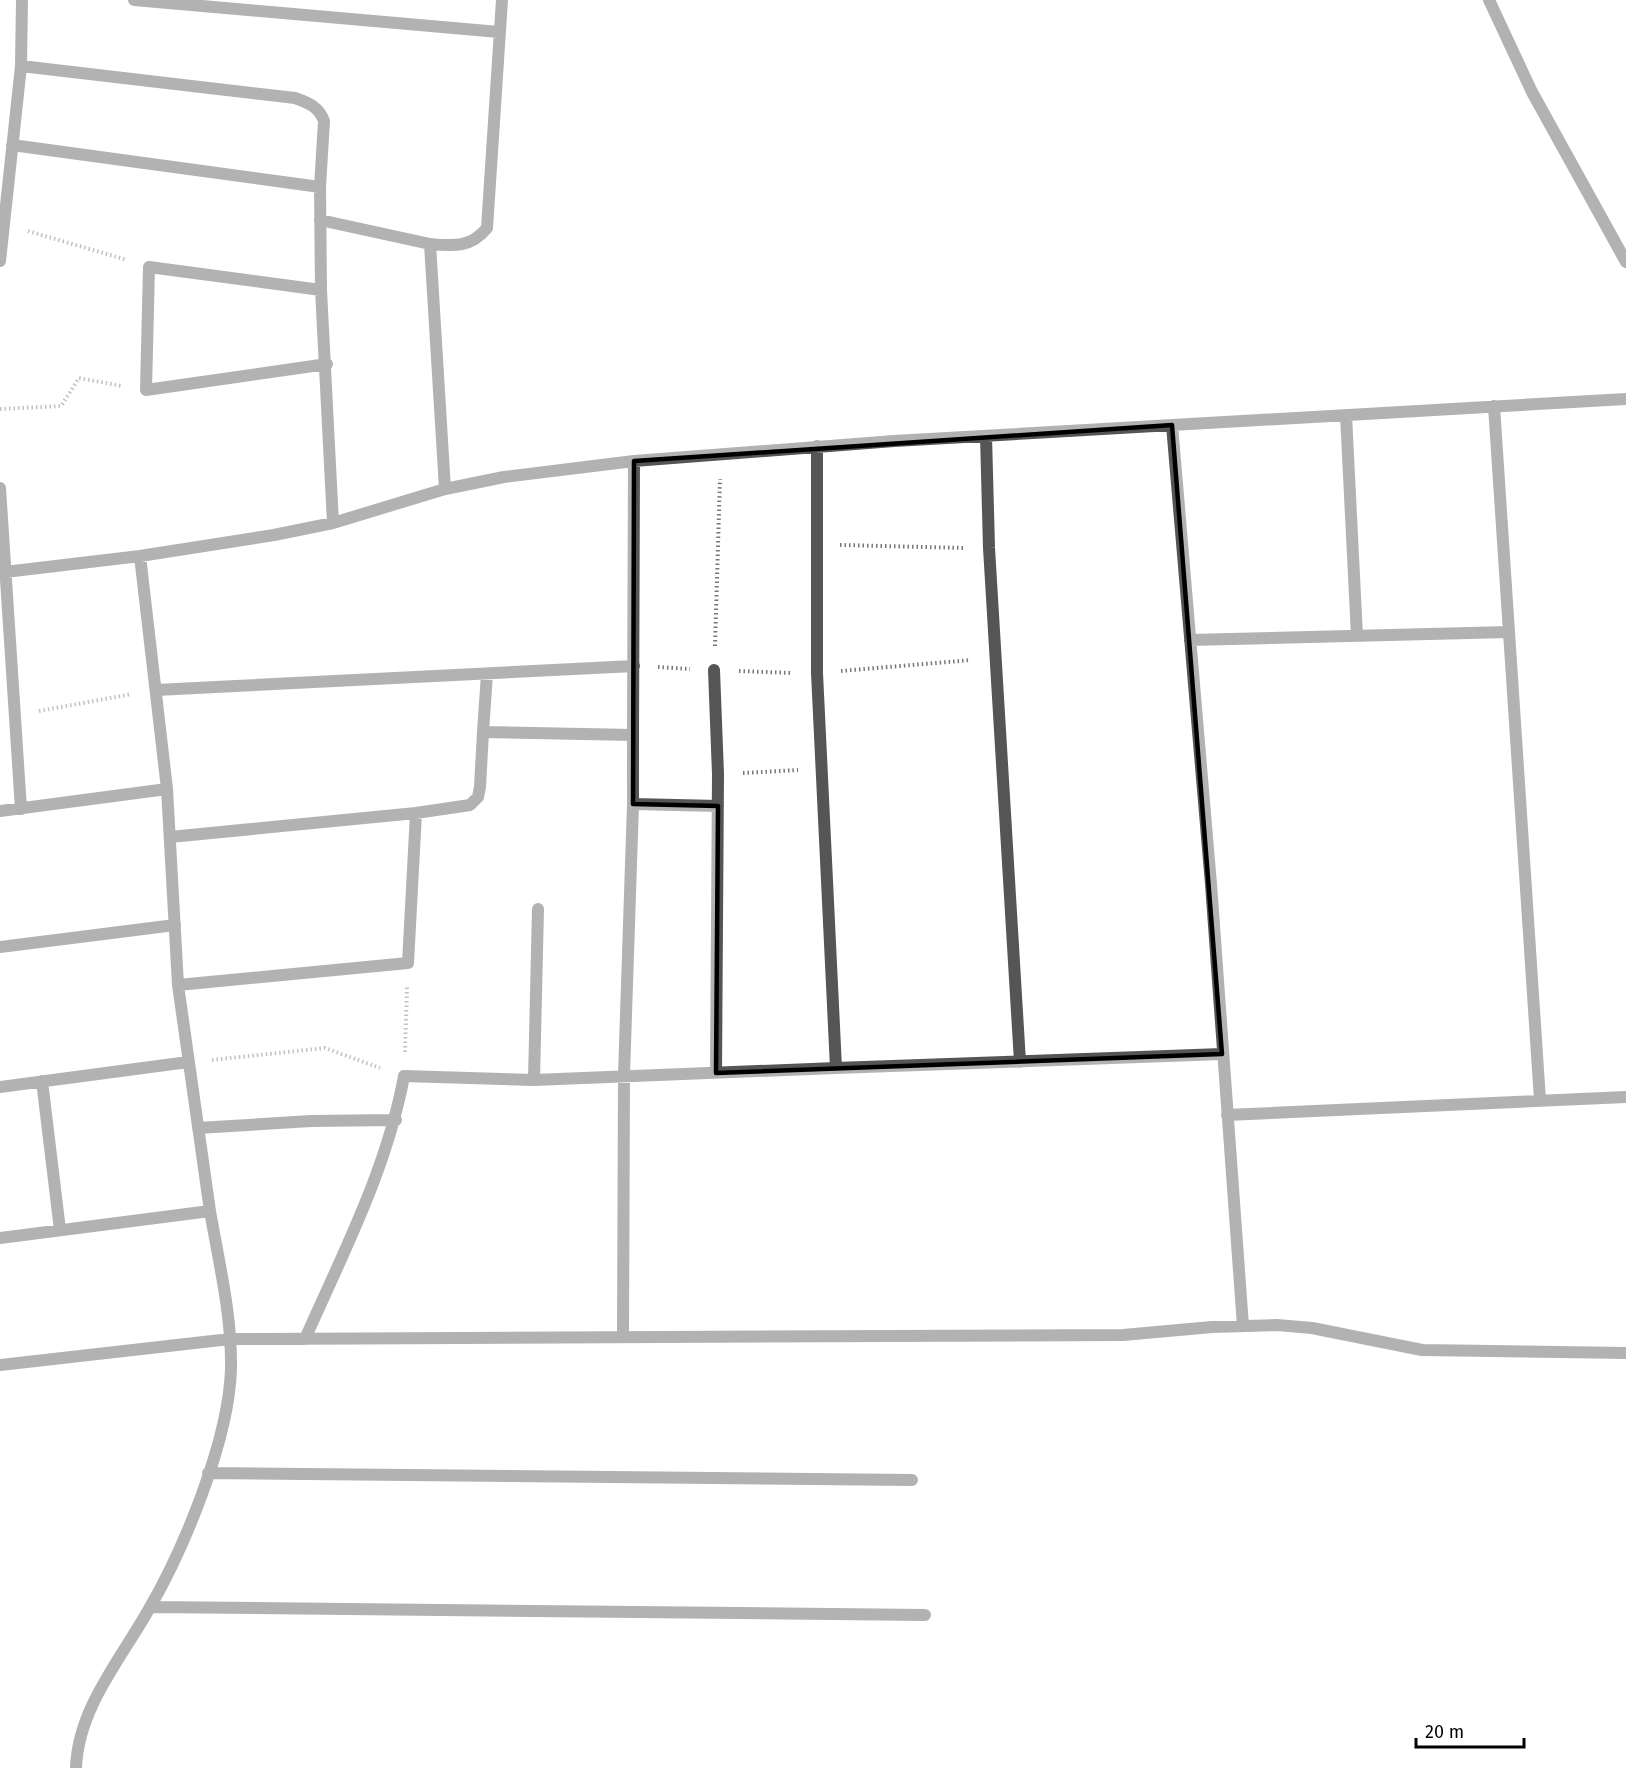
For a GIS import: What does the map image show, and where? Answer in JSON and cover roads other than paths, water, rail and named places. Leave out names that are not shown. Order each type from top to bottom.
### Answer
[{"type":"street","points":[[0,261],[2,224],[21,66],[22,0]]},
{"type":"street","points":[[134,0],[499,32]]},
{"type":"street","points":[[320,220],[430,244],[454,246],[470,243],[479,238],[487,228],[502,0]]},
{"type":"street","points":[[1494,1],[1532,92],[1626,262]]},
{"type":"street","points":[[21,66],[295,98],[310,104],[321,112],[324,121],[320,188],[321,290],[327,364],[333,523]]},
{"type":"street","points":[[12,145],[320,188]]},
{"type":"street","points":[[430,244],[445,489]]},
{"type":"street","points":[[321,290],[149,267],[146,390],[327,364]]},
{"type":"street","points":[[5,572],[212,546],[333,523],[445,489],[524,474],[634,461],[720,452],[1626,399]]},
{"type":"street","points":[[1494,406],[1540,1100]]},
{"type":"street","points":[[1346,415],[1357,636]]},
{"type":"street","points":[[1172,425],[1243,1326]]},
{"type":"street","points":[[986,436],[989,548],[1020,1062]]},
{"type":"street","points":[[817,446],[817,673],[836,1068]]},
{"type":"street","points":[[623,1337],[624,1076],[633,804],[634,461]]},
{"type":"street","points":[[0,488],[21,809]]},
{"type":"street","points":[[76,1768],[81,1731],[89,1711],[150,1607],[191,1520],[223,1431],[229,1399],[230,1339],[178,985],[167,789],[140,556]]},
{"type":"street","points":[[1190,640],[1509,632]]},
{"type":"street","points":[[156,690],[633,666]]},
{"type":"street","points":[[714,670],[718,774],[716,1073]]},
{"type":"street","points":[[170,837],[416,813],[470,805],[478,797],[487,674]]},
{"type":"street","points":[[483,732],[633,735]]},
{"type":"street","points":[[0,811],[167,789]]},
{"type":"street","points":[[633,804],[718,806]]},
{"type":"street","points":[[178,985],[408,963],[416,813]]},
{"type":"street","points":[[534,1080],[538,909]]},
{"type":"street","points":[[0,947],[175,925]]},
{"type":"street","points":[[305,1338],[380,1168],[396,1120],[404,1076],[534,1080],[1222,1054]]},
{"type":"street","points":[[0,1087],[188,1062]]},
{"type":"street","points":[[42,1081],[60,1230]]},
{"type":"street","points":[[1227,1115],[1626,1097]]},
{"type":"street","points":[[198,1128],[311,1121],[396,1120]]},
{"type":"street","points":[[0,1238],[210,1211]]},
{"type":"street","points":[[0,1365],[230,1339],[1123,1335],[1243,1326],[1312,1328],[1422,1350],[1626,1353]]},
{"type":"street","points":[[208,1473],[912,1480]]},
{"type":"street","points":[[150,1607],[925,1615]]}]
